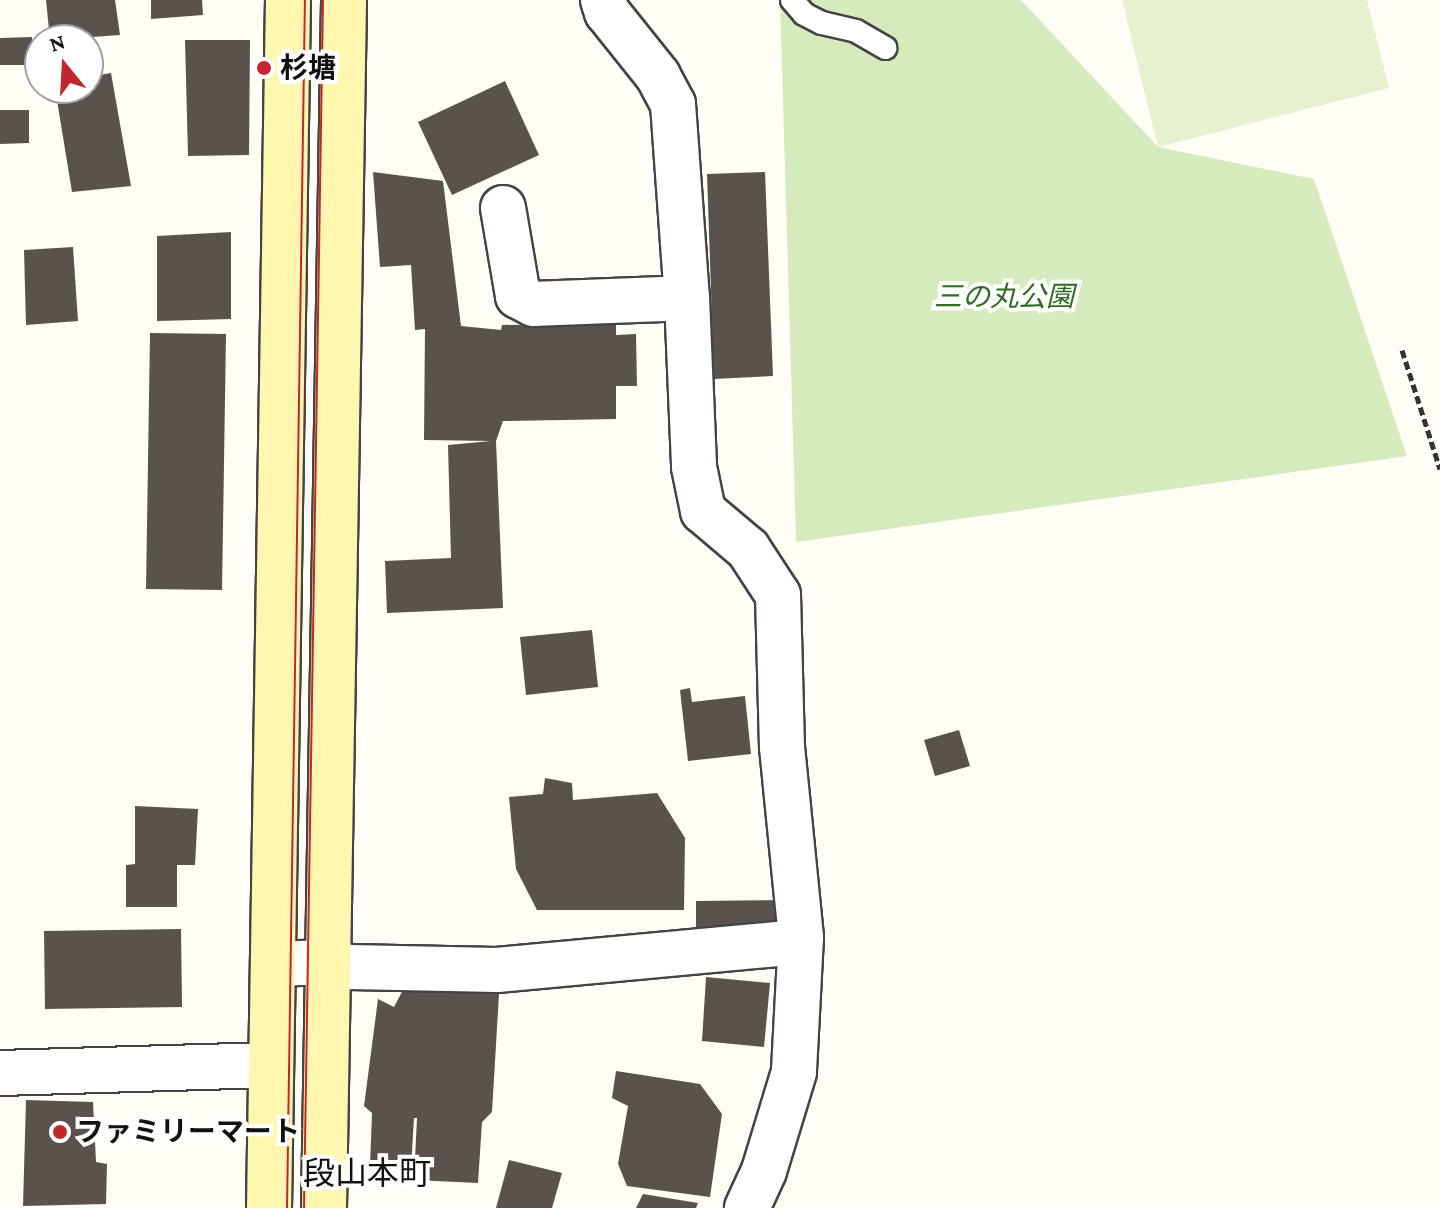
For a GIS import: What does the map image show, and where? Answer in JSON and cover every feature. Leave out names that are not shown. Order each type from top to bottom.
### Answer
[{"type":"street","points":[[269,1208],[288,0]]},
{"type":"street","points":[[324,1208],[344,0]]},
{"type":"street","points":[[603,0],[607,12],[658,76],[673,104],[687,298],[694,467],[703,511],[748,549],[778,595],[782,747],[801,937],[794,1072],[764,1171],[747,1208]]},
{"type":"street","points":[[503,208],[518,296],[534,304],[687,298]]},
{"type":"street","points":[[273,964],[328,962],[350,967],[497,970],[788,943],[801,937]]},
{"type":"street","points":[[0,1073],[271,1065]]},
{"type":"lane","points":[[792,0],[804,14],[822,23],[856,31],[886,48]]},
{"type":"path","points":[[1402,350],[1440,469]]},
{"type":"green space","name":"三の丸公園","points":[[780,0],[1021,0],[1158,147],[1314,179],[1407,456],[796,542]]},
{"type":"green space","points":[[1122,0],[1367,0],[1389,88],[1158,147]]},
{"type":"building","points":[[46,0],[115,0],[120,35],[104,36],[104,24],[48,24]]},
{"type":"building","points":[[151,0],[202,0],[203,15],[151,19]]},
{"type":"building","points":[[24,37],[24,65],[0,65],[0,38]]},
{"type":"building","points":[[185,40],[250,40],[249,155],[188,156]]},
{"type":"building","points":[[111,73],[131,186],[72,192],[58,104],[104,104],[104,74]]},
{"type":"building","points":[[505,81],[539,155],[452,195],[418,122]]},
{"type":"building","points":[[0,110],[29,110],[29,143],[0,144]]},
{"type":"building","points":[[373,172],[443,181],[461,326],[501,330],[502,325],[616,323],[616,335],[636,334],[637,386],[616,386],[616,419],[503,421],[496,441],[503,608],[387,613],[385,561],[451,558],[448,445],[491,441],[424,440],[425,329],[415,330],[411,265],[380,267]]},
{"type":"building","points":[[765,172],[773,376],[714,379],[707,174]]},
{"type":"building","points":[[231,232],[231,319],[157,321],[157,236]]},
{"type":"building","points":[[73,247],[78,321],[26,325],[24,250]]},
{"type":"building","points":[[150,333],[226,334],[222,590],[146,589]]},
{"type":"building","points":[[592,630],[598,687],[526,695],[520,637]]},
{"type":"building","points":[[690,688],[692,702],[745,696],[751,754],[688,761],[680,690]]},
{"type":"building","points":[[959,730],[970,766],[935,776],[924,740]]},
{"type":"building","points":[[545,778],[572,783],[573,800],[657,793],[685,838],[684,910],[537,910],[516,869],[509,797],[543,794]]},
{"type":"building","points":[[135,806],[198,809],[195,865],[177,865],[177,907],[126,907],[126,865],[135,864]]},
{"type":"building","points":[[788,900],[788,943],[696,944],[696,901]]},
{"type":"building","points":[[181,929],[182,1007],[45,1009],[44,931]]},
{"type":"building","points":[[706,977],[770,983],[764,1047],[702,1041]]},
{"type":"building","points":[[404,988],[499,994],[492,1112],[482,1122],[478,1183],[414,1180],[417,1118],[414,1118],[411,1168],[370,1166],[372,1113],[364,1106],[378,999],[394,1007]]},
{"type":"building","points":[[616,1071],[700,1084],[722,1114],[710,1197],[627,1186],[618,1164],[628,1106],[612,1098]]},
{"type":"building","name":"ファミリーマート","points":[[26,1100],[93,1102],[96,1162],[107,1164],[106,1204],[23,1206]]},
{"type":"building","points":[[509,1160],[562,1173],[552,1208],[496,1208]]},
{"type":"building","points":[[643,1194],[698,1203],[696,1208],[636,1208]]},
{"type":"tram line","points":[[287,1208],[305,0]]},
{"type":"tram line","points":[[304,1208],[323,0]]},
{"type":"place","name":"杉塘","points":[[264,68]]},
{"type":"place","name":"ファミリーマート","points":[[60,1132]]},
{"type":"district","name":"段山本町","points":[[367,1173]]}]
